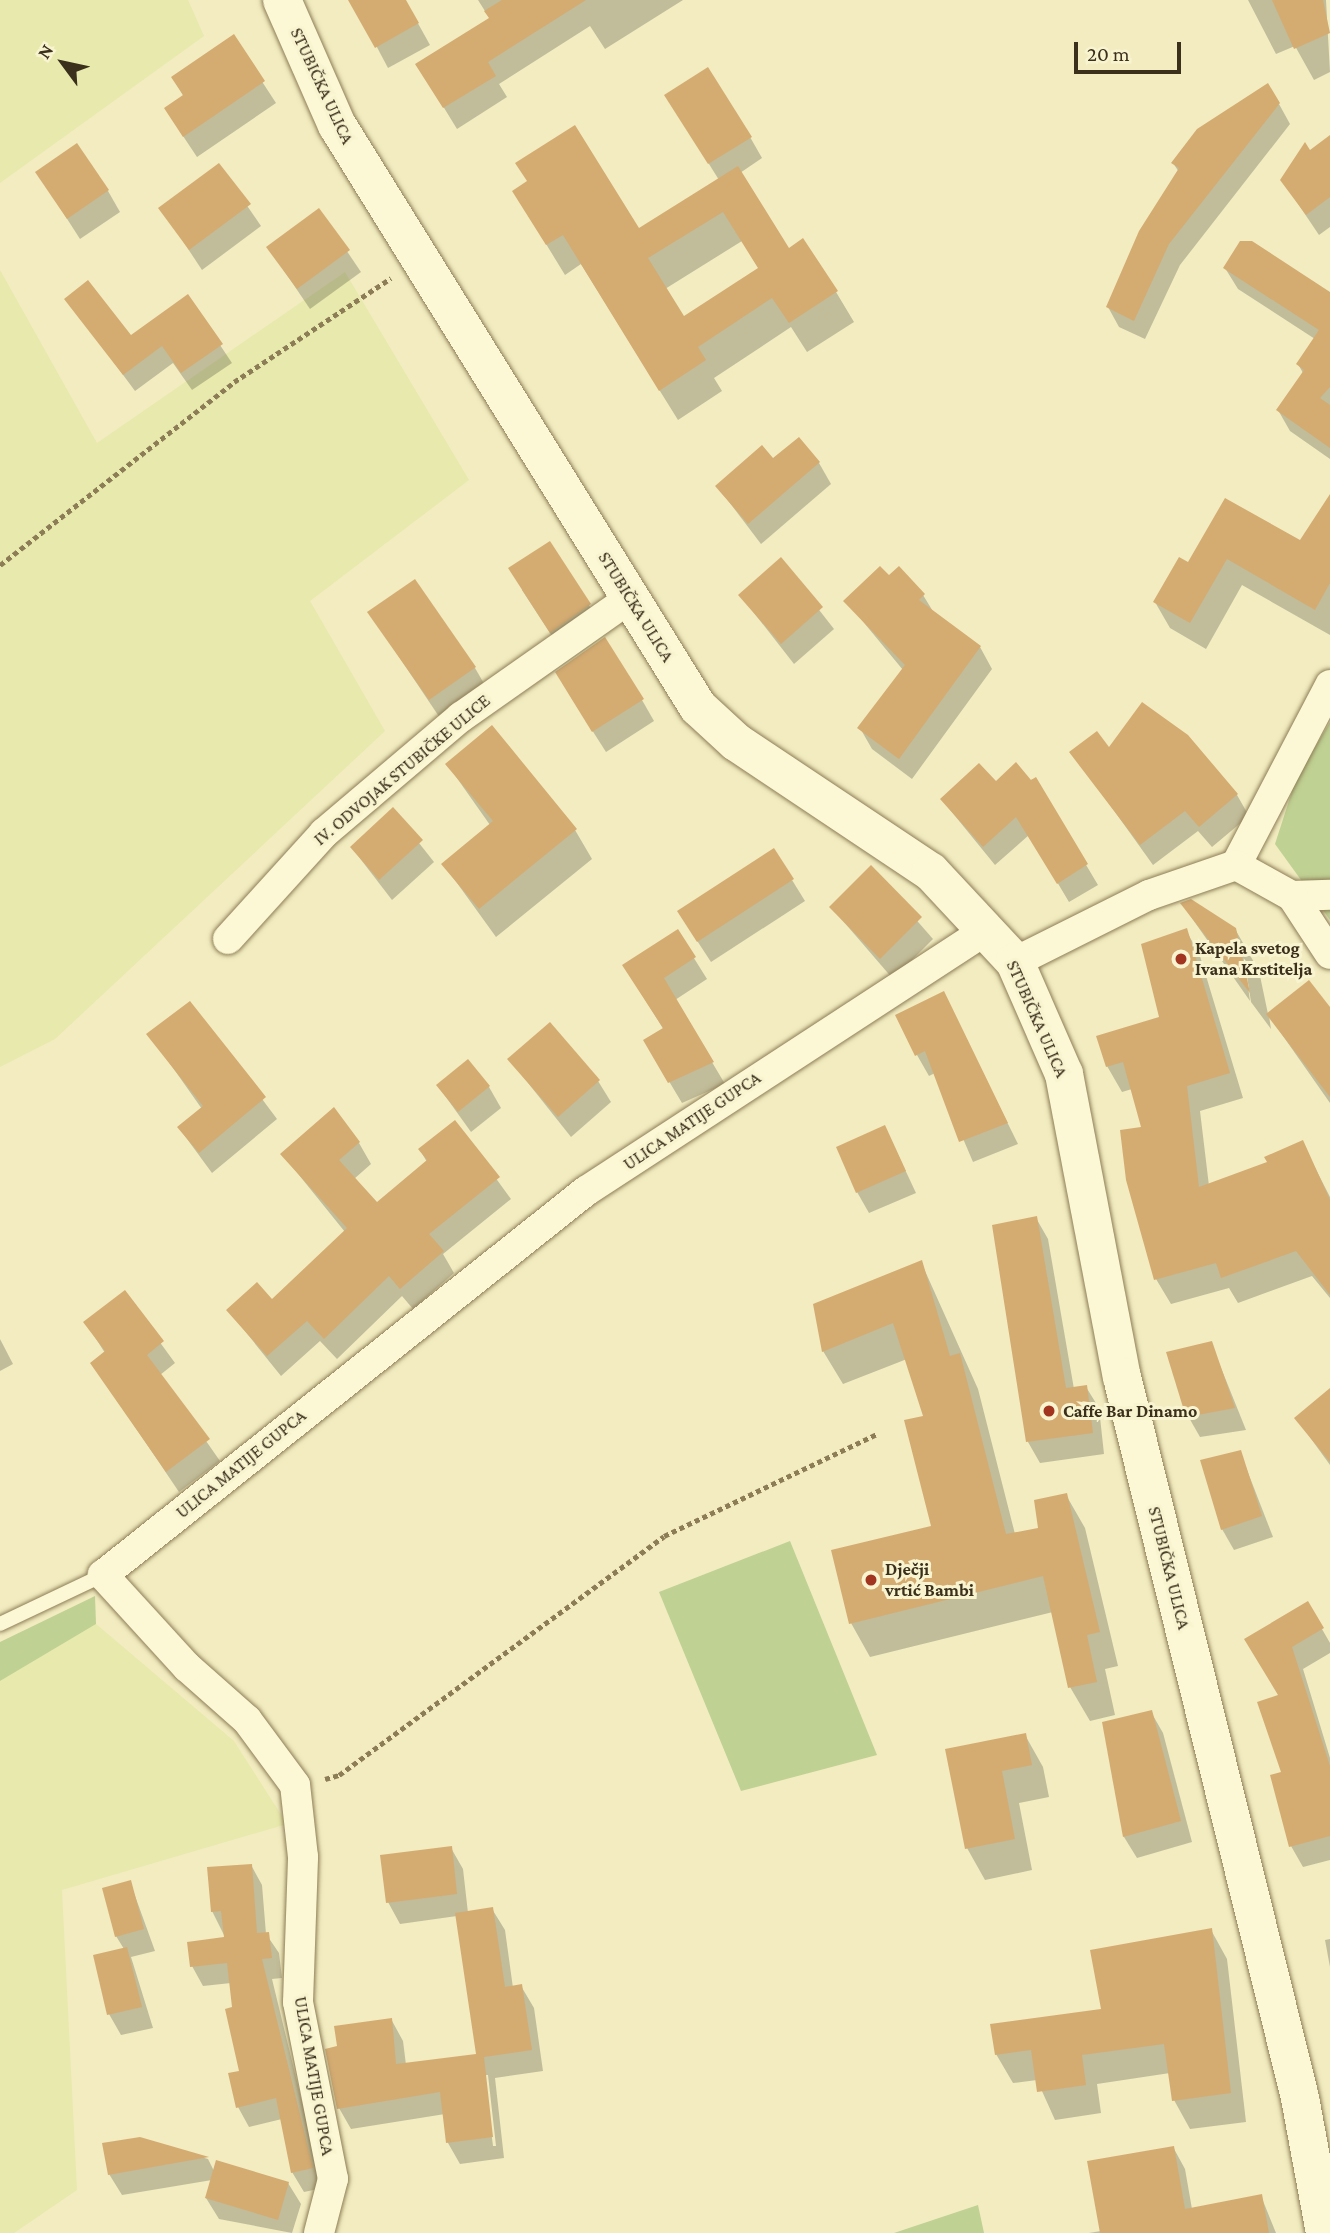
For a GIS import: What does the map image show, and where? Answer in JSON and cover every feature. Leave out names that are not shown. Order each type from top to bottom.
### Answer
[{"type":"main road","name":"STUBIČKA ULICA","points":[[282,0],[337,125],[698,707],[736,742],[931,872],[1015,962],[1064,1074],[1122,1377],[1300,2098],[1325,2233]]},
{"type":"street","name":"IV. ODVOJAK STUBIČKE ULICE","points":[[228,939],[355,806],[461,717],[629,599]]},
{"type":"street","points":[[1015,962],[1149,895],[1236,865],[1330,685]]},
{"type":"street","points":[[1236,865],[1292,896],[1330,954]]},
{"type":"street","points":[[1292,896],[1330,895]]},
{"type":"street","name":"ULICA MATIJE GUPCA","points":[[103,1575],[586,1191],[986,930]]},
{"type":"street","points":[[103,1575],[187,1667],[247,1720],[295,1785]]},
{"type":"street","name":"ULICA MATIJE GUPCA","points":[[295,1785],[303,1857],[298,2002],[333,2179],[319,2233]]},
{"type":"lane","points":[[0,1625],[103,1575]]},
{"type":"path","points":[[0,565],[234,382],[421,258]]},
{"type":"path","points":[[295,1785],[339,1776],[664,1536],[877,1434]]},
{"type":"green space","points":[[0,0],[188,0],[204,36],[0,183]]},
{"type":"green space","points":[[0,270],[97,443],[345,272],[469,480],[310,601],[385,731],[55,1039],[0,1067]]},
{"type":"green space","points":[[1330,722],[1330,920],[1275,844],[1296,779]]},
{"type":"green space","points":[[790,1541],[877,1755],[741,1791],[659,1592]]},
{"type":"green space","points":[[95,1596],[96,1624],[0,1681],[0,1642]]},
{"type":"green space","points":[[96,1624],[234,1741],[287,1824],[62,1890],[77,2190],[14,2233],[0,2233],[0,1681]]},
{"type":"green space","points":[[978,2205],[984,2233],[894,2233]]},
{"type":"building","points":[[348,0],[406,0],[419,23],[375,48]]},
{"type":"building","points":[[502,0],[586,0],[488,62],[496,76],[443,108],[415,64],[489,18],[484,11]]},
{"type":"building","points":[[1272,0],[1323,0],[1330,33],[1294,49]]},
{"type":"building","points":[[234,34],[265,81],[183,137],[164,108],[183,95],[171,77]]},
{"type":"building","points":[[708,67],[752,137],[708,164],[664,95]]},
{"type":"building","points":[[1268,83],[1280,103],[1169,244],[1134,321],[1106,307],[1139,231],[1179,168],[1171,163],[1197,129]]},
{"type":"building","points":[[575,125],[639,228],[738,166],[789,248],[803,238],[838,291],[789,323],[772,298],[698,347],[706,360],[659,391],[563,235],[546,245],[512,191],[527,181],[515,163]],"holes":[[[723,212],[758,268],[684,316],[648,258]]]},
{"type":"building","points":[[1330,135],[1330,197],[1306,215],[1280,180],[1305,142],[1310,150]]},
{"type":"building","points":[[77,143],[109,190],[67,219],[35,172]]},
{"type":"building","points":[[219,163],[251,204],[189,250],[158,208]]},
{"type":"building","points":[[319,208],[350,250],[297,289],[266,247]]},
{"type":"building","points":[[1240,241],[1252,241],[1330,292],[1330,387],[1320,398],[1330,405],[1330,448],[1276,410],[1304,370],[1296,364],[1319,330],[1223,268]]},
{"type":"building","points":[[88,280],[131,335],[188,294],[223,344],[181,373],[162,346],[123,375],[64,299]]},
{"type":"building","points":[[799,437],[820,462],[748,524],[715,486],[762,445],[773,458]]},
{"type":"building","points":[[1330,494],[1330,583],[1315,610],[1227,559],[1190,623],[1153,602],[1179,557],[1188,562],[1225,498],[1300,540]]},
{"type":"building","points":[[550,541],[591,604],[550,633],[508,568]]},
{"type":"building","points":[[781,557],[823,607],[781,644],[738,595]]},
{"type":"building","points":[[880,566],[889,575],[899,566],[925,594],[919,600],[981,646],[899,759],[857,728],[905,665],[843,601]]},
{"type":"building","points":[[415,579],[476,667],[429,700],[367,612]]},
{"type":"building","points":[[605,637],[644,699],[592,732],[555,672]]},
{"type":"building","points":[[1142,702],[1188,735],[1238,794],[1199,827],[1185,811],[1140,845],[1069,752],[1097,731],[1109,747]]},
{"type":"building","points":[[492,725],[577,829],[479,909],[441,864],[493,821],[445,764]]},
{"type":"building","points":[[1016,762],[1031,780],[1036,777],[1088,864],[1057,884],[1016,817],[983,847],[940,799],[979,763],[996,781]]},
{"type":"building","points":[[393,807],[423,840],[379,880],[350,847]]},
{"type":"building","points":[[774,848],[794,879],[697,942],[677,911]]},
{"type":"building","points":[[871,865],[922,917],[880,959],[829,907]]},
{"type":"building","points":[[1191,899],[1236,928],[1250,993],[1180,903]]},
{"type":"building","points":[[1187,928],[1230,1073],[1187,1086],[1199,1187],[1267,1162],[1264,1157],[1303,1140],[1330,1200],[1330,1295],[1296,1251],[1221,1278],[1216,1263],[1154,1280],[1126,1180],[1120,1130],[1141,1127],[1123,1062],[1106,1067],[1096,1036],[1159,1017],[1141,944]]},
{"type":"building","points":[[678,929],[696,957],[664,978],[714,1062],[668,1083],[643,1040],[663,1028],[622,965]]},
{"type":"building","points":[[1309,980],[1330,1007],[1330,1097],[1266,1014]]},
{"type":"building","points":[[944,991],[1008,1123],[959,1142],[925,1051],[915,1056],[895,1015]]},
{"type":"building","points":[[190,1001],[266,1097],[199,1153],[177,1127],[203,1106],[146,1034]]},
{"type":"building","points":[[550,1022],[600,1080],[558,1117],[507,1059]]},
{"type":"building","points":[[468,1059],[490,1086],[458,1112],[436,1085]]},
{"type":"building","points":[[334,1107],[360,1142],[339,1160],[377,1202],[427,1160],[418,1149],[455,1120],[500,1177],[429,1234],[444,1251],[400,1289],[389,1276],[324,1339],[307,1321],[267,1356],[226,1310],[257,1282],[272,1299],[347,1228],[280,1154]]},
{"type":"building","points":[[885,1125],[906,1171],[856,1193],[836,1147]]},
{"type":"building","points":[[1037,1216],[1066,1388],[1087,1385],[1093,1433],[1026,1442],[992,1225]]},
{"type":"building","points":[[922,1260],[950,1356],[960,1353],[1006,1534],[1038,1528],[1034,1500],[1067,1493],[1100,1632],[1087,1635],[1097,1682],[1068,1688],[1043,1576],[849,1624],[831,1550],[931,1526],[904,1420],[923,1416],[893,1323],[822,1352],[813,1304]]},
{"type":"building","points":[[125,1290],[164,1341],[147,1355],[210,1439],[166,1472],[90,1363],[105,1351],[83,1322]]},
{"type":"building","points":[[1212,1341],[1235,1408],[1186,1417],[1166,1352]]},
{"type":"building","points":[[1330,1388],[1330,1462],[1294,1418]]},
{"type":"building","points":[[1241,1450],[1262,1516],[1221,1530],[1200,1460]]},
{"type":"building","points":[[1308,1601],[1324,1628],[1292,1647],[1330,1766],[1330,1836],[1289,1847],[1270,1775],[1281,1772],[1257,1702],[1278,1695],[1244,1639]]},
{"type":"building","points":[[1152,1710],[1181,1821],[1123,1837],[1102,1722]]},
{"type":"building","points":[[1026,1733],[1032,1765],[1002,1771],[1015,1839],[965,1849],[945,1749]]},
{"type":"building","points":[[452,1846],[457,1894],[386,1903],[380,1855]]},
{"type":"building","points":[[252,1864],[257,1933],[269,1932],[272,1958],[262,1959],[313,2168],[291,2173],[276,2098],[236,2108],[228,2073],[239,2071],[225,2009],[232,2007],[227,1963],[190,1967],[187,1942],[224,1937],[221,1911],[211,1912],[207,1867]]},
{"type":"building","points":[[131,1880],[144,1929],[115,1937],[102,1888]]},
{"type":"building","points":[[493,1907],[505,1987],[522,1984],[532,2050],[484,2057],[493,2137],[446,2143],[440,2092],[337,2109],[325,2049],[337,2046],[334,2026],[392,2018],[396,2064],[476,2054],[455,1913]]},
{"type":"building","points":[[1212,1928],[1231,2093],[1172,2101],[1164,2044],[1082,2055],[1086,2085],[1037,2092],[1031,2050],[995,2055],[990,2024],[1101,2009],[1090,1950]]},
{"type":"building","points":[[127,1947],[142,2007],[107,2015],[93,1955]]},
{"type":"building","points":[[140,2137],[209,2157],[108,2175],[102,2143]]},
{"type":"building","points":[[1174,2146],[1185,2209],[1262,2194],[1269,2233],[1100,2233],[1087,2161]]},
{"type":"building","points":[[216,2160],[289,2182],[278,2220],[205,2198]]},
{"type":"place","name":"Kapela svetog Ivana Krstitelja","points":[[1181,959]]},
{"type":"place","name":"Caffe Bar Dinamo","points":[[1049,1411]]},
{"type":"place","name":"Dječji vrtić Bambi","points":[[871,1580]]}]
